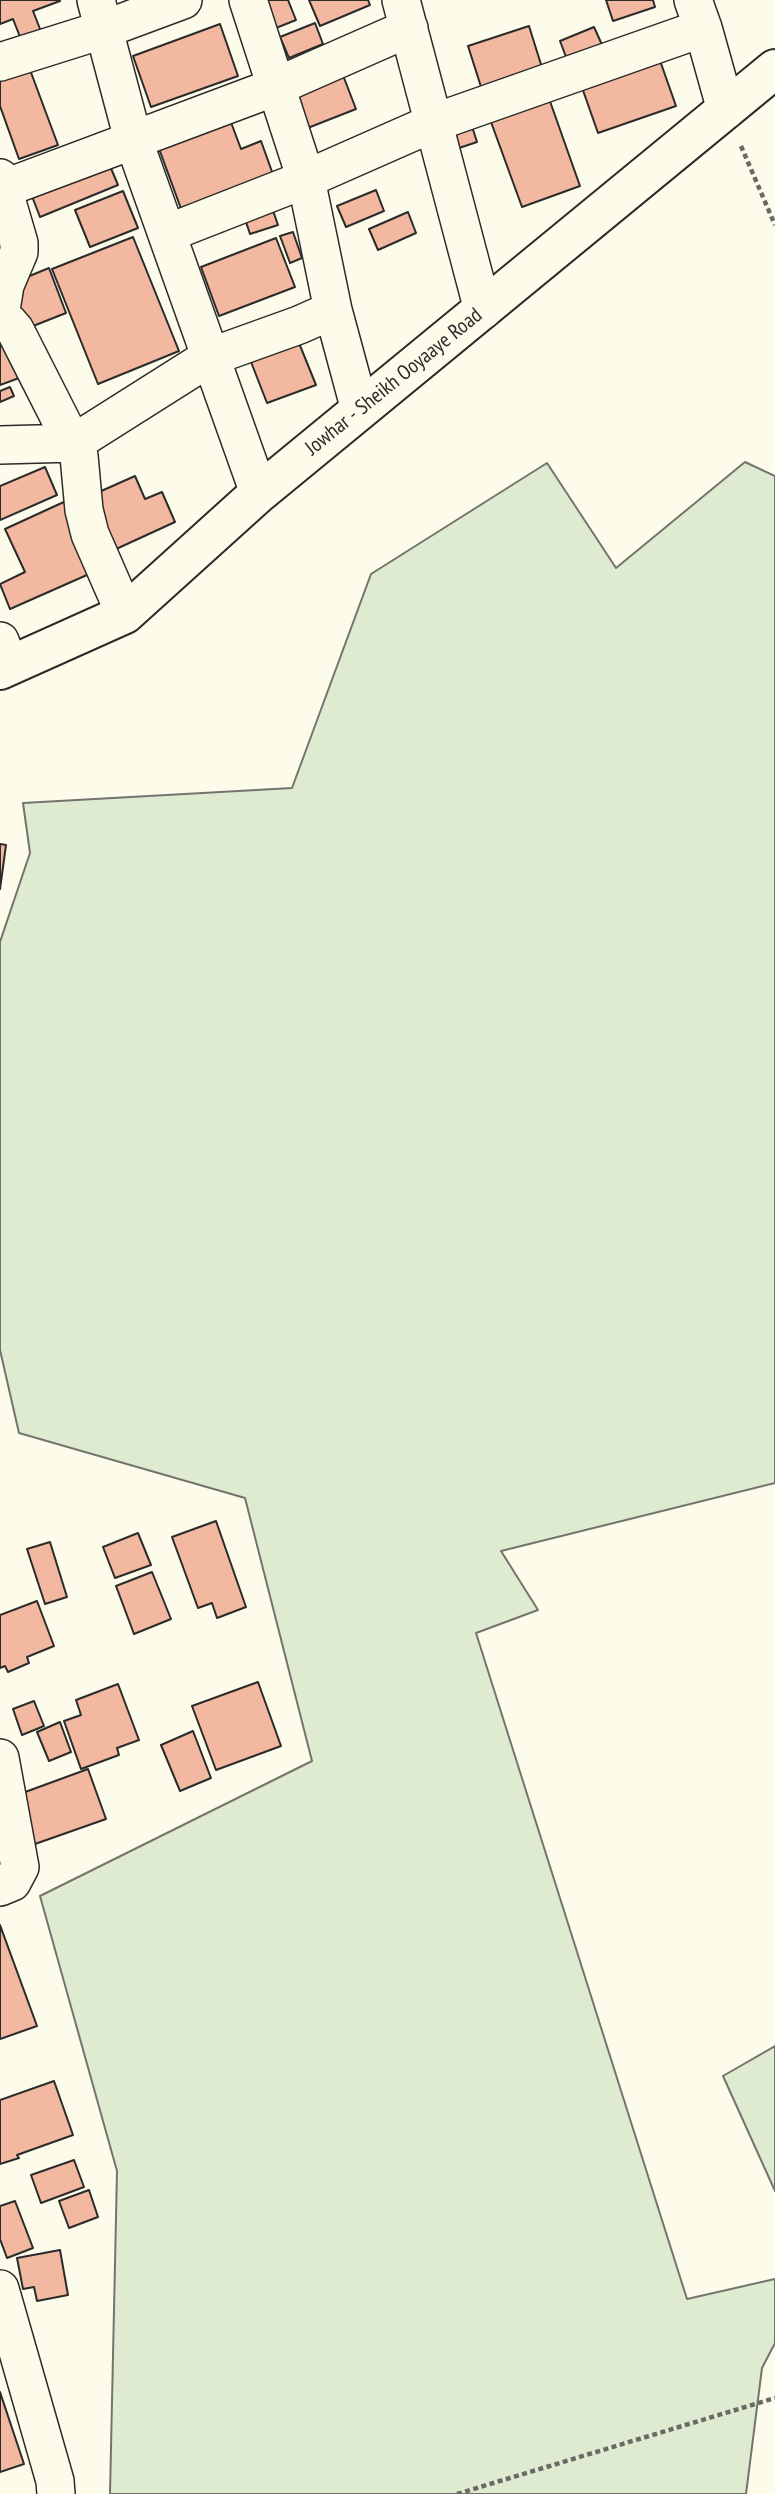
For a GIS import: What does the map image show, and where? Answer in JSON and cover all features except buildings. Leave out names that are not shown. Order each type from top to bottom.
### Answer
[{"type":"street","points":[[0,62],[100,14],[183,0]]},
{"type":"street","points":[[248,0],[306,179],[333,310],[360,410]]},
{"type":"street","points":[[100,14],[133,139],[259,493]]},
{"type":"street","points":[[125,614],[90,534],[84,510],[79,456],[74,443],[15,330],[0,317],[5,285],[19,252],[19,243],[1,186],[275,87],[405,14],[483,310]]},
{"type":"street","points":[[168,233],[306,179],[433,123],[698,14],[726,110]]},
{"type":"street","name":"Jowhar - Sheikh Ooyaaye Road","points":[[3,658],[125,614],[259,493],[775,69]]},
{"type":"street","points":[[0,444],[74,443],[210,357],[333,310]]},
{"type":"street","points":[[0,1758],[20,1867],[12,1882],[0,1887]]},
{"type":"street","points":[[3,2313],[55,2481],[56,2494]]},
{"type":"path","points":[[726,110],[775,225]]},
{"type":"path","points":[[457,2494],[775,2398]]},
{"type":"green space","points":[[745,462],[775,476],[775,1483],[501,1551],[538,1610],[476,1633],[687,2299],[775,2279],[775,2343],[762,2368],[746,2494],[110,2494],[117,2171],[40,1896],[312,1761],[245,1498],[19,1433],[0,1350],[0,942],[30,853],[23,803],[292,788],[371,574],[547,463],[616,568]]},
{"type":"green space","points":[[775,2046],[775,2191],[723,2076]]}]
